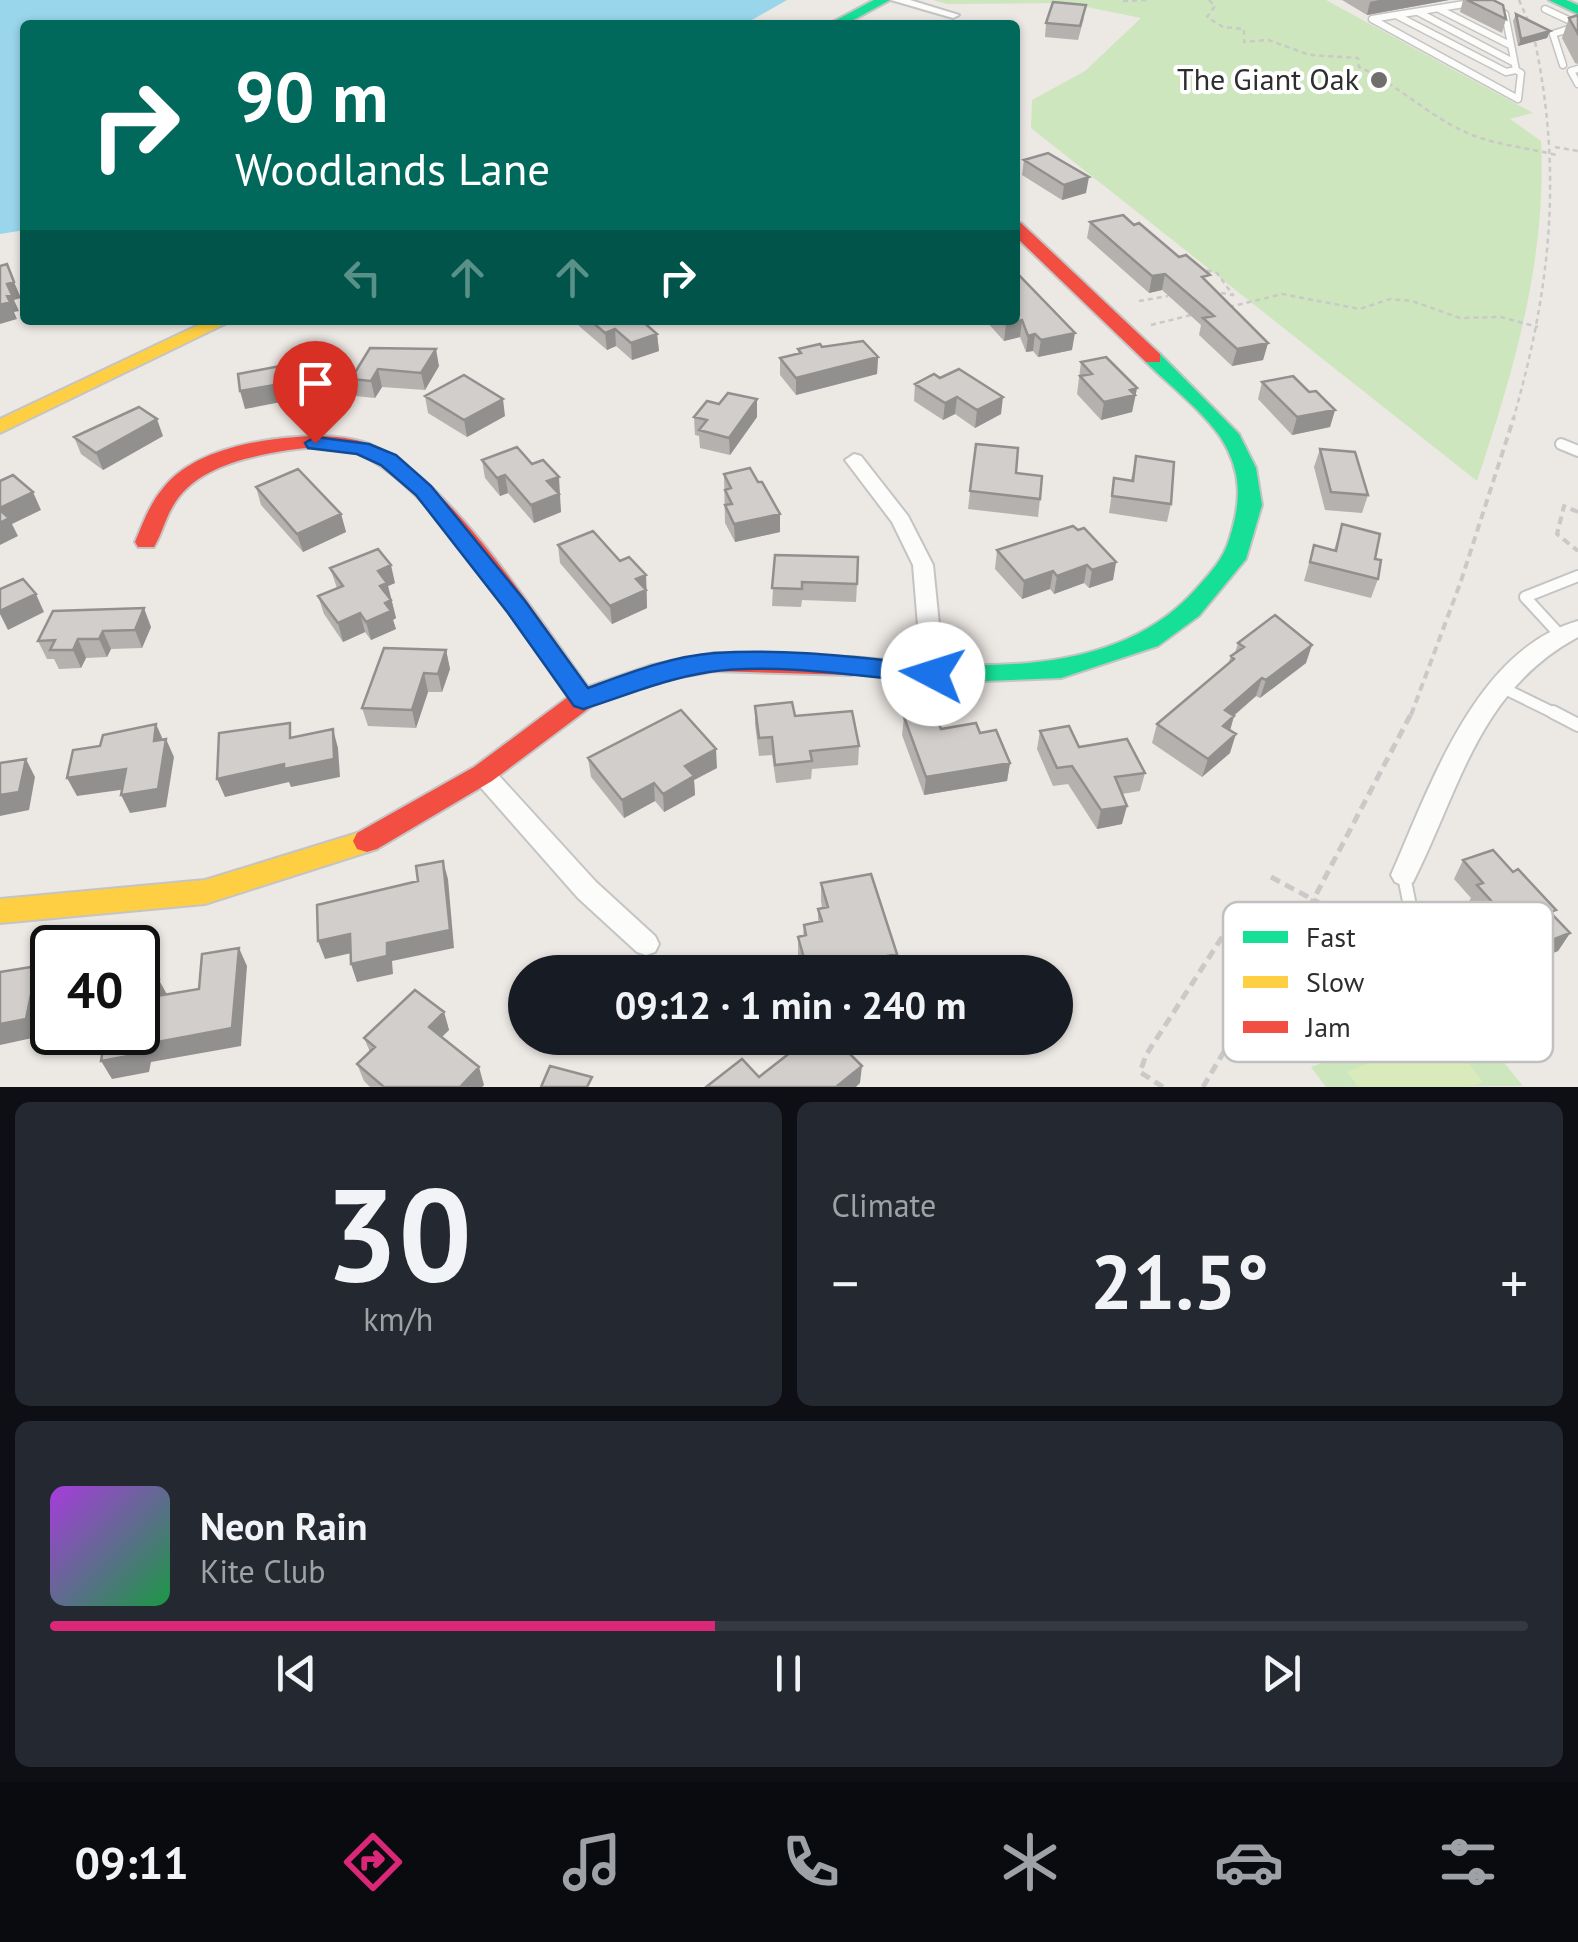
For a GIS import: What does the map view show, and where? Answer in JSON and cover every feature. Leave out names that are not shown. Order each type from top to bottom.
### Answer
[{"type":"street","points":[[844,20],[884,0]]},
{"type":"street","points":[[897,0],[953,15]]},
{"type":"street","points":[[1550,4],[1578,10]]},
{"type":"street","points":[[0,911],[206,892],[367,841],[483,774],[583,700],[652,674],[714,662],[814,662],[933,674],[1061,669],[1149,640],[1191,610],[1235,559],[1251,505],[1245,468],[1229,434],[1207,409],[1020,232]]},
{"type":"street","points":[[0,427],[214,325]]},
{"type":"street","points":[[146,542],[161,498],[172,484],[196,468],[294,443],[362,448],[388,460],[424,490],[583,700]]},
{"type":"street","points":[[854,460],[901,520],[922,565],[933,674]]},
{"type":"street","points":[[1404,875],[1479,710],[1569,631]]},
{"type":"street","points":[[483,774],[587,890],[646,944]]},
{"type":"lane","points":[[1417,12],[1514,66],[1522,81],[1518,100],[1372,20],[1396,15],[1489,0]]},
{"type":"lane","points":[[1480,2],[1505,14],[1514,66]]},
{"type":"lane","points":[[1550,4],[1578,25]]},
{"type":"lane","points":[[1438,8],[1510,45]]},
{"type":"lane","points":[[1396,15],[1498,70],[1514,66]]},
{"type":"lane","points":[[1564,65],[1554,34],[1578,25]]},
{"type":"lane","points":[[1578,70],[1570,71],[1578,84]]},
{"type":"lane","points":[[1561,444],[1578,451]]},
{"type":"lane","points":[[1569,631],[1525,598],[1578,576]]},
{"type":"lane","points":[[1502,687],[1578,725]]},
{"type":"lane","points":[[1404,875],[1409,902]]},
{"type":"path","points":[[1123,1],[1148,0]]},
{"type":"path","points":[[1209,0],[1215,6],[1207,18],[1222,27],[1244,29],[1244,42],[1268,40],[1310,55],[1358,58],[1358,68],[1382,77],[1411,102],[1472,135],[1556,156]]},
{"type":"path","points":[[1316,900],[1412,713],[1520,404],[1538,327],[1554,242],[1556,156],[1549,98],[1519,0]]},
{"type":"path","points":[[1555,147],[1578,151]]},
{"type":"path","points":[[1194,268],[1217,273],[1233,295],[1225,296],[1210,288]]},
{"type":"path","points":[[1214,310],[1282,294],[1302,295],[1360,310],[1390,299],[1460,318],[1500,317],[1538,327]]},
{"type":"path","points":[[1139,302],[1168,296]]},
{"type":"path","points":[[1126,331],[1196,314]]},
{"type":"path","points":[[1578,512],[1564,506],[1556,526],[1557,534],[1578,550]]},
{"type":"path","points":[[1271,876],[1319,902]]},
{"type":"path","points":[[1163,1087],[1140,1072],[1146,1055],[1223,937]]},
{"type":"path","points":[[1203,1087],[1223,1054]]},
{"type":"green space","points":[[933,0],[1326,0],[1533,113],[1510,119],[1541,141],[1539,228],[1533,271],[1515,356],[1477,481],[1031,128],[1032,100],[1085,71],[1141,18],[1067,3],[947,4]]},
{"type":"green space","points":[[1324,1062],[1504,1062],[1523,1086],[1326,1087],[1311,1067]]},
{"type":"green space","points":[[1372,1062],[1467,1062],[1483,1082],[1470,1087],[1358,1087],[1347,1072]]},
{"type":"water","points":[[0,0],[787,0],[752,20],[20,20],[20,231],[0,234]]},
{"type":"building","points":[[1467,0],[1493,0],[1503,5],[1506,19]]},
{"type":"building","points":[[1053,2],[1086,5],[1080,26],[1046,23]]},
{"type":"building","points":[[1516,14],[1550,31],[1521,39]]},
{"type":"building","points":[[1578,15],[1578,34],[1569,18]]},
{"type":"building","points":[[1048,153],[1089,177],[1064,185],[1024,160]]},
{"type":"building","points":[[1123,215],[1210,275],[1202,277],[1268,343],[1237,349],[1203,318],[1214,316],[1165,274],[1152,276],[1090,222]]},
{"type":"building","points":[[7,264],[14,282],[7,284],[12,295],[7,296],[10,302],[0,305],[0,266]]},
{"type":"building","points":[[1020,276],[1075,333],[1041,340],[1035,334],[1028,336],[1022,320]]},
{"type":"building","points":[[596,325],[647,325],[657,334],[631,343],[615,329],[605,333]]},
{"type":"building","points":[[863,341],[878,357],[796,378],[780,358],[820,344],[822,347]]},
{"type":"building","points":[[370,348],[436,349],[421,373],[378,369],[371,381],[351,379]]},
{"type":"building","points":[[1106,357],[1137,388],[1130,390],[1135,395],[1104,402],[1080,376],[1092,374],[1081,362]]},
{"type":"building","points":[[296,363],[298,381],[240,391],[238,374]]},
{"type":"building","points":[[959,369],[1003,397],[977,410],[957,397],[945,403],[915,384],[934,374],[940,378]]},
{"type":"building","points":[[464,375],[503,399],[464,420],[425,396]]},
{"type":"building","points":[[1293,376],[1335,410],[1297,417],[1262,382]]},
{"type":"building","points":[[728,393],[757,399],[729,438],[699,430],[707,420],[694,417],[707,401],[719,404]]},
{"type":"building","points":[[139,407],[157,419],[96,453],[74,437]]},
{"type":"building","points":[[976,444],[1018,448],[1016,473],[1042,476],[1040,499],[970,491]]},
{"type":"building","points":[[517,447],[532,464],[543,460],[559,477],[547,481],[559,494],[531,505],[505,475],[497,478],[482,460]]},
{"type":"building","points":[[1320,449],[1355,452],[1368,495],[1331,492]]},
{"type":"building","points":[[1136,456],[1174,462],[1171,504],[1112,496],[1114,478],[1133,481]]},
{"type":"building","points":[[750,468],[780,514],[734,524],[725,505],[732,504],[725,490],[731,488],[724,474]]},
{"type":"building","points":[[298,469],[341,514],[297,534],[256,487]]},
{"type":"building","points":[[13,475],[33,492],[0,508],[0,481]]},
{"type":"building","points":[[1342,524],[1380,534],[1375,559],[1381,560],[1378,579],[1310,562],[1314,545],[1336,551]]},
{"type":"building","points":[[1073,526],[1078,530],[1084,528],[1116,562],[1092,570],[1087,565],[1057,576],[1053,571],[1024,581],[997,550]]},
{"type":"building","points":[[593,531],[620,561],[629,557],[646,575],[636,579],[646,590],[610,606],[558,545]]},
{"type":"building","points":[[378,549],[391,565],[378,571],[387,583],[380,586],[391,600],[385,603],[391,611],[366,622],[360,613],[338,623],[318,596],[343,586],[330,568]]},
{"type":"building","points":[[775,555],[858,557],[857,584],[802,582],[802,589],[772,588]]},
{"type":"building","points":[[23,579],[36,594],[0,611],[0,589]]},
{"type":"building","points":[[144,608],[135,630],[103,631],[99,639],[78,639],[73,650],[50,650],[55,640],[38,641],[53,611]]},
{"type":"building","points":[[1275,615],[1312,645],[1266,680],[1262,678],[1225,710],[1234,716],[1223,726],[1236,734],[1208,759],[1157,724],[1234,659],[1231,656],[1244,647],[1238,643]]},
{"type":"building","points":[[384,648],[446,650],[438,674],[424,673],[412,710],[362,708]]},
{"type":"building","points":[[792,702],[795,716],[852,711],[859,746],[810,751],[812,761],[775,765],[772,737],[759,738],[755,706]]},
{"type":"building","points":[[681,710],[716,749],[685,766],[694,776],[663,794],[654,783],[622,800],[588,758]]},
{"type":"building","points":[[934,712],[941,729],[976,723],[980,733],[996,730],[1010,763],[926,777],[904,717]]},
{"type":"building","points":[[290,723],[290,738],[333,729],[334,759],[284,769],[284,764],[217,779],[219,733]]},
{"type":"building","points":[[156,724],[154,741],[166,739],[158,789],[121,795],[126,769],[67,778],[73,750],[100,746],[103,735]]},
{"type":"building","points":[[1069,726],[1079,747],[1127,739],[1145,773],[1115,777],[1127,806],[1101,810],[1072,766],[1057,768],[1040,731]]},
{"type":"building","points":[[26,759],[19,792],[0,795],[0,763]]},
{"type":"building","points":[[1493,850],[1513,872],[1518,869],[1549,902],[1492,902],[1477,885],[1483,883],[1463,860]]},
{"type":"building","points":[[443,861],[450,930],[387,943],[387,956],[351,964],[350,934],[318,941],[317,905],[418,881],[416,866]]},
{"type":"building","points":[[871,874],[897,954],[803,955],[798,937],[806,935],[804,925],[822,921],[818,909],[828,907],[821,883]]},
{"type":"building","points":[[1553,915],[1570,933],[1553,940]]},
{"type":"building","points":[[239,948],[232,1028],[160,1041],[160,996],[199,989],[202,954]]},
{"type":"building","points":[[30,967],[26,1019],[0,1024],[0,972]]},
{"type":"building","points":[[415,990],[444,1012],[429,1027],[479,1067],[460,1087],[384,1087],[357,1064],[375,1047],[364,1038]]},
{"type":"building","points":[[102,1055],[134,1055],[101,1061]]},
{"type":"building","points":[[787,1055],[851,1055],[862,1066],[836,1087],[706,1087],[742,1059],[759,1077]]},
{"type":"building","points":[[550,1066],[592,1077],[587,1087],[541,1087]]},
{"type":"traffic: fast","points":[[844,20],[884,0]]},
{"type":"traffic: fast","points":[[1555,0],[1578,10]]},
{"type":"traffic: fast","points":[[851,666],[933,674],[1061,669],[1149,640],[1191,610],[1235,559],[1251,505],[1245,468],[1229,434],[1153,358]]},
{"type":"traffic: slow","points":[[0,427],[214,325]]},
{"type":"traffic: slow","points":[[0,911],[205,892],[367,841]]},
{"type":"traffic: jam","points":[[1020,232],[1153,358]]},
{"type":"traffic: jam","points":[[146,542],[172,491],[182,480],[209,465],[293,443],[339,443],[369,451],[423,491],[453,524],[583,699]]},
{"type":"traffic: jam","points":[[367,841],[483,774],[583,699],[652,674],[714,662],[851,666]]},
{"type":"place","name":"The Giant Oak","points":[[1379,80]]},
{"type":"route","points":[[315,443],[362,448],[388,460],[424,490],[583,700],[652,674],[714,662],[814,662],[933,674]]}]
